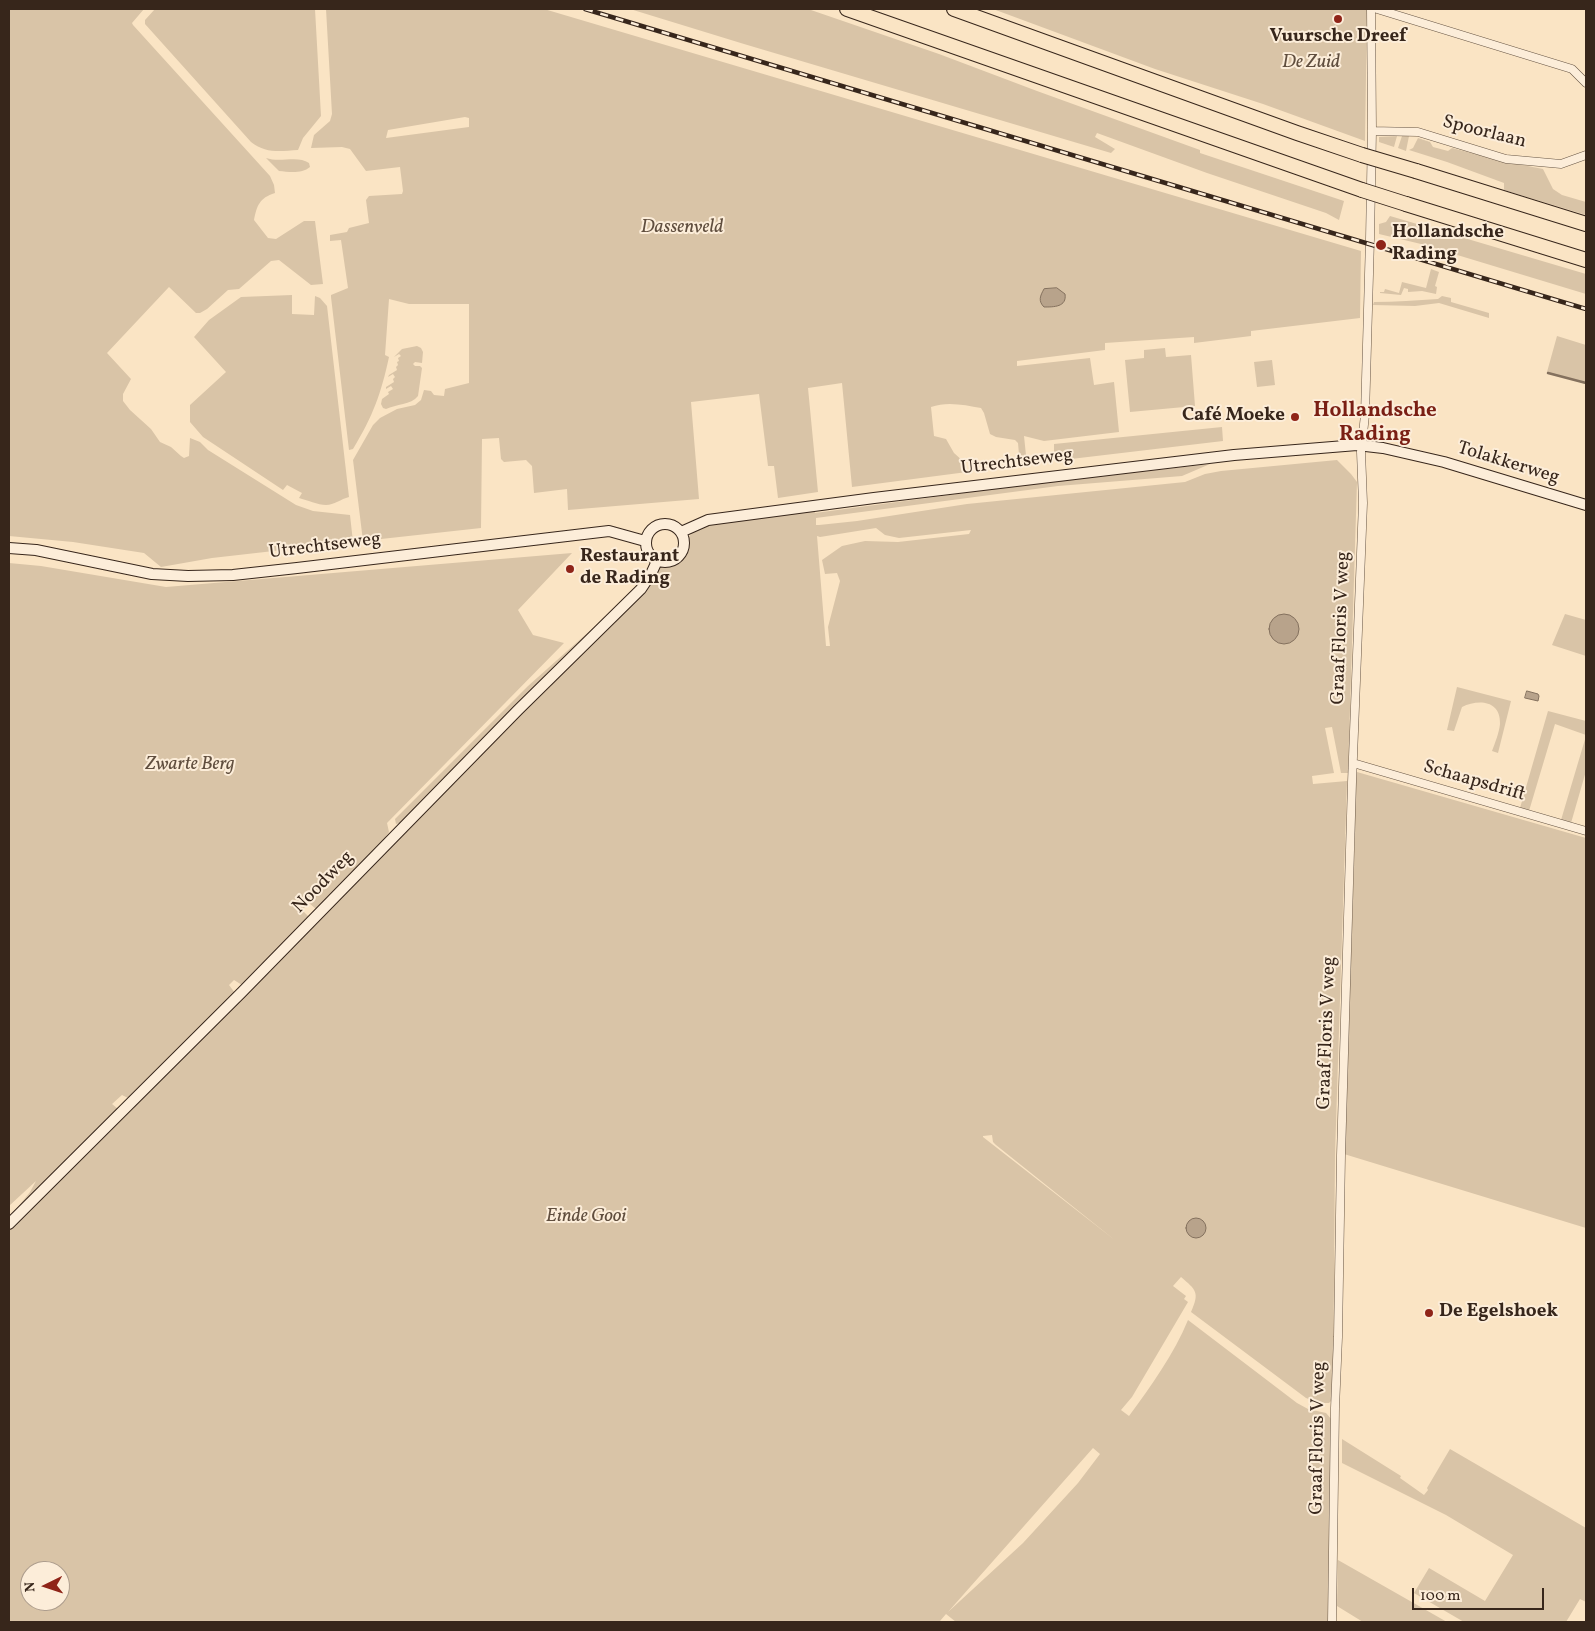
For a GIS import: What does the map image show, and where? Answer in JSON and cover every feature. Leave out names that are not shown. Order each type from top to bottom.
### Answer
[{"type":"highway","points":[[847,9],[1327,179],[1586,260]]},
{"type":"highway","points":[[954,9],[1338,147],[1586,224]]},
{"type":"main road","name":"Tolakkerweg","points":[[1361,445],[1444,462],[1586,505]]},
{"type":"main road","name":"Utrechtseweg","points":[[681,532],[708,520],[874,498],[1234,456],[1361,445]]},
{"type":"main road","points":[[660,524],[668,524],[676,526],[681,532],[684,544],[680,555],[670,562],[658,561],[648,553],[645,541],[653,527],[660,524]]},
{"type":"main road","name":"Utrechtseweg","points":[[9,548],[36,550],[152,574],[188,576],[233,575],[609,531],[645,541]]},
{"type":"main road","name":"Noodweg","points":[[9,1224],[242,992],[518,710],[640,589],[658,561]]},
{"type":"street","points":[[1361,445],[1365,409],[1372,131],[1371,9]]},
{"type":"street","points":[[1377,9],[1572,69],[1586,83]]},
{"type":"street","name":"Spoorlaan","points":[[1372,131],[1418,132],[1506,159],[1560,164],[1586,155]]},
{"type":"street","name":"Graaf Floris V weg","points":[[1332,1622],[1341,1155],[1363,504],[1361,445]]},
{"type":"street","name":"Schaapsdrift","points":[[1353,763],[1586,831]]},
{"type":"green space","points":[[9,9],[144,9],[132,23],[133,25],[270,176],[275,193],[262,200],[254,220],[268,238],[276,239],[304,221],[315,221],[323,284],[311,285],[279,260],[271,261],[239,289],[228,290],[200,313],[196,313],[169,287],[107,353],[131,379],[123,394],[123,401],[151,429],[160,442],[171,447],[184,458],[189,456],[190,438],[200,442],[208,450],[296,505],[313,511],[350,515],[353,542],[212,558],[161,567],[144,553],[73,542],[9,536]]},
{"type":"green space","points":[[155,9],[315,9],[321,116],[303,138],[298,150],[268,150],[251,142],[145,24],[145,20]]},
{"type":"green space","name":"Dassenveld","points":[[326,9],[544,9],[1361,251],[1360,318],[1251,331],[1251,336],[1194,343],[1194,337],[1105,343],[1105,350],[1017,361],[1017,366],[1090,358],[1094,385],[1114,382],[1119,432],[1044,441],[1024,436],[1027,465],[1020,466],[1018,443],[1015,440],[996,437],[990,434],[981,408],[943,404],[931,407],[934,436],[946,439],[954,453],[964,462],[967,472],[852,487],[842,383],[808,388],[818,492],[778,498],[774,466],[768,466],[759,394],[691,402],[699,499],[568,510],[567,489],[534,493],[532,466],[526,460],[504,462],[501,459],[499,438],[482,439],[481,528],[363,541],[353,460],[373,425],[380,418],[397,409],[415,405],[421,400],[424,390],[431,391],[434,395],[444,396],[445,389],[469,383],[469,304],[409,304],[389,299],[385,355],[389,357],[383,382],[366,426],[353,449],[349,450],[331,297],[331,295],[348,288],[341,240],[330,241],[330,235],[347,232],[349,228],[369,223],[366,200],[369,196],[402,194],[403,191],[400,167],[366,171],[350,149],[342,147],[311,148],[314,135],[330,121],[332,114]],"holes":[[[465,117],[469,118],[469,127],[386,138],[388,130]]]},
{"type":"green space","points":[[630,9],[808,9],[939,54],[1200,150],[1200,153],[1344,201],[1339,220],[1326,213],[1097,133],[1095,137],[1115,149],[1111,153]]},
{"type":"green space","name":"De Zuid","points":[[993,9],[1367,9],[1365,141],[1263,104],[1155,69]]},
{"type":"green space","points":[[1397,136],[1394,147],[1379,142],[1379,137]]},
{"type":"green space","points":[[1402,136],[1409,136],[1406,151],[1398,148]]},
{"type":"green space","points":[[1418,138],[1430,142],[1433,147],[1448,151],[1452,148],[1543,169],[1553,189],[1562,195],[1586,202],[1586,215],[1504,190],[1504,183],[1409,150],[1413,148]]},
{"type":"green space","points":[[266,158],[305,161],[309,163],[310,167],[299,172],[279,171]]},
{"type":"green space","points":[[1390,216],[1586,274],[1586,294],[1421,244],[1379,234],[1379,224],[1386,222]]},
{"type":"green space","points":[[1431,269],[1439,272],[1435,286],[1437,287],[1436,294],[1422,291],[1408,292],[1408,289],[1404,288],[1401,295],[1380,293],[1384,292],[1385,289],[1399,293],[1402,282],[1426,288]]},
{"type":"green space","points":[[292,295],[292,314],[314,315],[315,296],[320,298],[327,306],[349,497],[329,505],[299,498],[302,493],[287,485],[283,490],[203,437],[190,422],[190,405],[226,372],[194,337],[209,320],[241,297]]},
{"type":"green space","points":[[1442,296],[1451,298],[1451,302],[1489,313],[1489,318],[1439,303],[1415,306],[1373,305],[1374,302],[1438,299]]},
{"type":"green space","points":[[1557,336],[1586,345],[1586,384],[1547,372]]},
{"type":"green space","points":[[417,346],[423,352],[422,363],[415,362],[413,364],[422,368],[418,396],[407,403],[386,409],[383,408],[381,404],[382,399],[393,389],[391,386],[386,389],[386,387],[394,382],[393,379],[395,377],[393,374],[388,377],[397,370],[398,358],[401,356],[399,354],[394,357],[402,349]]},
{"type":"green space","points":[[1165,348],[1166,357],[1191,355],[1195,406],[1130,412],[1125,360],[1144,358],[1144,350]]},
{"type":"green space","points":[[1272,360],[1275,385],[1257,387],[1254,362]]},
{"type":"green space","points":[[1222,427],[1223,441],[1054,461],[1054,444]]},
{"type":"green space","name":"Einde Gooi","points":[[1337,460],[1357,482],[1348,773],[1341,773],[1332,727],[1325,728],[1334,773],[1312,776],[1313,784],[1347,781],[1335,1155],[1333,1399],[1329,1403],[1319,1403],[1306,1398],[1191,1312],[1196,1296],[1195,1292],[1181,1277],[1173,1286],[1186,1296],[1184,1299],[1188,1302],[1132,1397],[1121,1410],[1129,1416],[1169,1357],[1188,1320],[1297,1403],[1308,1409],[1326,1413],[1332,1420],[1328,1622],[956,1622],[946,1614],[941,1622],[9,1622],[9,1224],[314,918],[711,514],[814,506],[815,513],[1009,487],[1210,464],[1182,476],[1058,486],[816,518],[816,525],[819,525],[967,504],[1185,482],[1205,474]],"holes":[[[876,528],[885,535],[899,538],[971,530],[969,534],[898,542],[865,541],[842,546],[822,560],[825,574],[837,573],[840,581],[828,627],[830,646],[826,646],[817,536]],[[992,1135],[993,1142],[996,1145],[1116,1241],[983,1137]],[[1093,1448],[1100,1454],[1078,1483],[1023,1543],[948,1612]]]},
{"type":"green space","name":"Zwarte Berg","points":[[572,553],[518,610],[533,635],[564,643],[387,823],[389,832],[384,839],[316,909],[309,903],[302,910],[309,917],[242,985],[234,980],[229,985],[235,993],[128,1098],[122,1095],[112,1104],[118,1109],[9,1218],[30,1192],[36,1181],[9,1206],[9,563],[41,566],[166,587]]},
{"type":"green space","points":[[1565,614],[1586,620],[1586,656],[1552,645]]},
{"type":"green space","points":[[603,619],[400,823],[396,824],[395,819],[528,686]]},
{"type":"green space","points":[[1457,687],[1511,701],[1498,753],[1492,751],[1500,724],[1497,710],[1493,706],[1475,703],[1462,707],[1454,731],[1447,730]]},
{"type":"green space","points":[[1548,711],[1586,721],[1586,735],[1555,724],[1529,811],[1520,808]]},
{"type":"green space","points":[[1586,736],[1586,771],[1571,823],[1561,820]]},
{"type":"green space","points":[[1357,772],[1586,838],[1586,1228],[1344,1154],[1355,837],[1353,812]]},
{"type":"green space","points":[[1342,1439],[1401,1476],[1400,1478],[1424,1495],[1450,1449],[1586,1528],[1586,1602],[1580,1599],[1566,1622],[1464,1622],[1414,1593],[1429,1568],[1485,1601],[1513,1555],[1446,1515],[1342,1463]]},
{"type":"green space","points":[[1338,1560],[1447,1622],[1363,1622],[1337,1606]]},
{"type":"shaded area","points":[[1057,288],[1065,294],[1064,302],[1052,307],[1044,307],[1040,298],[1044,289]]},
{"type":"shaded area","points":[[1284,614],[1294,619],[1299,629],[1294,639],[1284,644],[1274,639],[1269,629],[1274,619]]},
{"type":"shaded area","points":[[1527,691],[1538,694],[1538,701],[1525,698]]},
{"type":"shaded area","points":[[1196,1218],[1203,1221],[1206,1228],[1203,1235],[1196,1238],[1189,1235],[1186,1228],[1189,1221]]},
{"type":"waterway","points":[[1548,373],[1586,383]]},
{"type":"railway","points":[[585,9],[1586,309]]},
{"type":"place","name":"Vuursche Dreef","points":[[1338,19]]},
{"type":"place","name":"Hollandsche Rading","points":[[1381,245]]},
{"type":"place","name":"Café Moeke","points":[[1295,417]]},
{"type":"place","name":"Restaurant de Rading","points":[[570,569]]},
{"type":"place","name":"De Egelshoek","points":[[1429,1313]]},
{"type":"district","name":"Hollandsche Rading","points":[[1375,424]]}]
